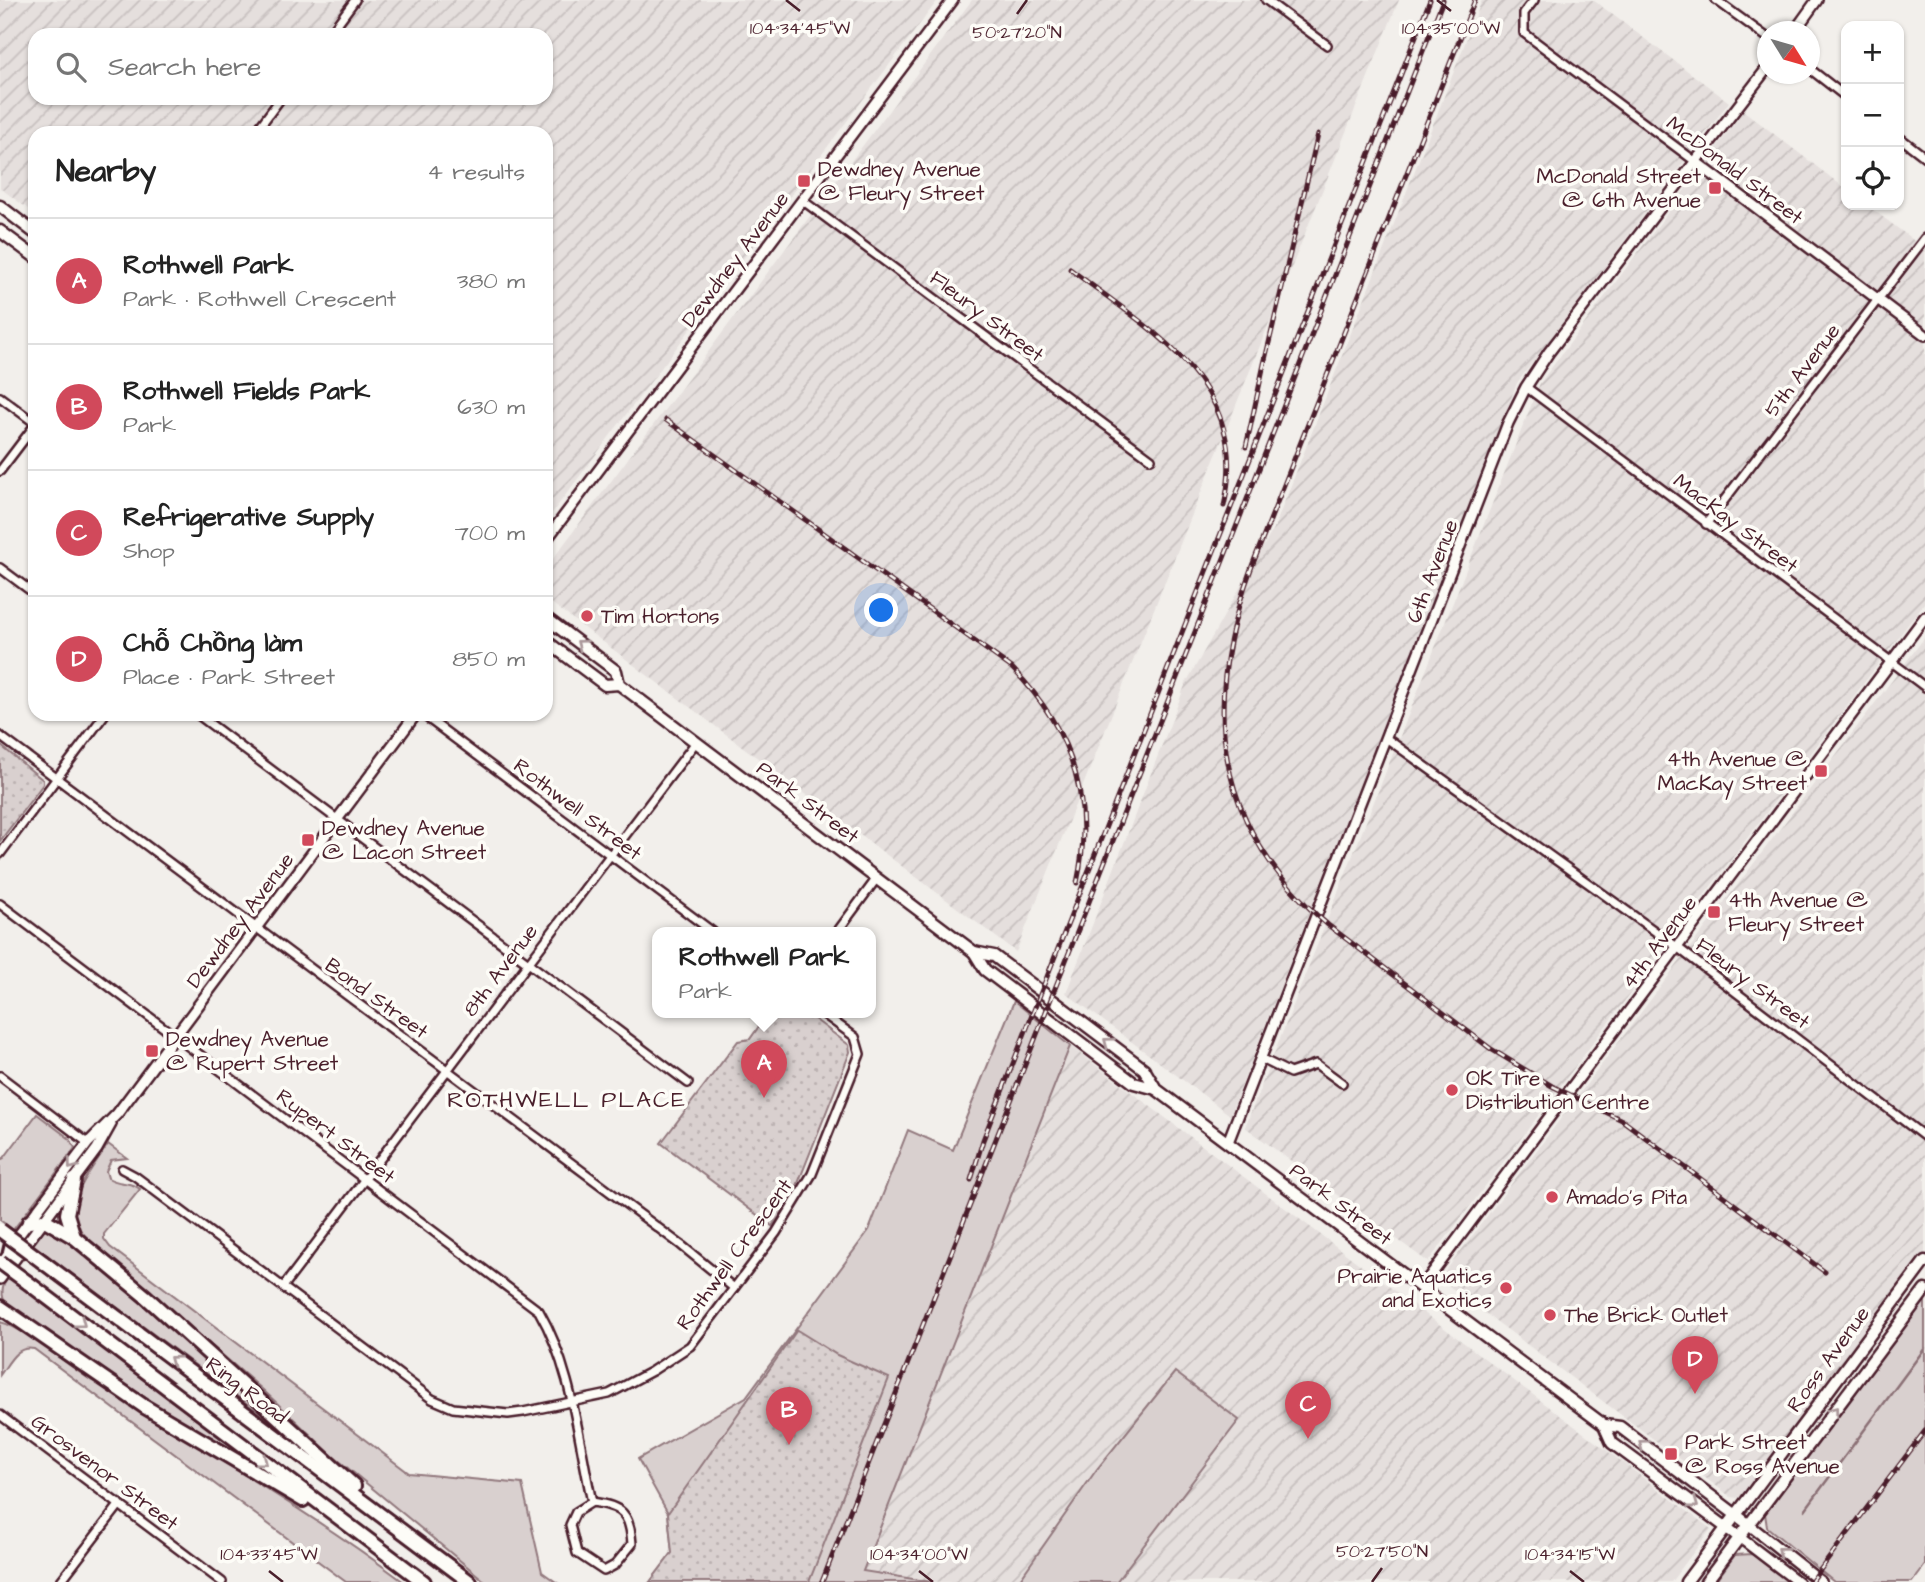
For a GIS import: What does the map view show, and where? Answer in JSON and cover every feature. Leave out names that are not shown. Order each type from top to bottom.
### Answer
[{"type":"highway","points":[[74,1180],[67,1214],[74,1237]]},
{"type":"highway","points":[[29,1222],[45,1220],[74,1237],[198,1343],[405,1534]]},
{"type":"highway","name":"Ring Road","points":[[0,1230],[470,1582]]},
{"type":"highway","points":[[0,1269],[9,1256],[12,1243]]},
{"type":"highway","points":[[0,1261],[424,1582]]},
{"type":"highway","points":[[0,1307],[6,1315],[145,1407],[352,1528]]},
{"type":"main road","points":[[0,206],[28,228]]},
{"type":"main road","points":[[0,231],[28,252]]},
{"type":"main road","name":"Park Street","points":[[553,623],[616,671],[619,684],[974,951],[994,956],[1144,1069],[1156,1089]]},
{"type":"main road","name":"Park Street","points":[[553,646],[605,685],[619,684]]},
{"type":"main road","name":"Park Street","points":[[974,951],[985,970],[1134,1083],[1156,1089],[1228,1142],[1604,1425],[1612,1443],[1739,1537]]},
{"type":"main road","name":"Ross Avenue","points":[[1686,1582],[1925,1261]]},
{"type":"main road","name":"Ross Avenue","points":[[1706,1582],[1925,1290]]},
{"type":"main road","name":"Park Street","points":[[1604,1425],[1620,1427],[1748,1524]]},
{"type":"street","points":[[334,28],[355,0]]},
{"type":"street","name":"Dewdney Avenue","points":[[553,531],[953,0]]},
{"type":"street","points":[[1266,0],[1327,45]]},
{"type":"street","name":"McDonald Street","points":[[1534,0],[1524,13],[1524,33],[1925,335]]},
{"type":"street","points":[[1716,0],[1757,30]]},
{"type":"street","points":[[1802,21],[1817,0]]},
{"type":"street","points":[[1820,77],[1841,93]]},
{"type":"street","name":"6th Avenue","points":[[1228,1142],[1508,423],[1526,387],[1549,352],[1757,82]]},
{"type":"street","points":[[260,126],[276,105]]},
{"type":"street","points":[[1904,141],[1925,157]]},
{"type":"street","name":"Fleury Street","points":[[802,200],[1151,459]]},
{"type":"street","name":"5th Avenue","points":[[1706,524],[1925,238]]},
{"type":"street","name":"MacKay Street","points":[[1526,387],[1925,687]]},
{"type":"street","points":[[0,397],[28,419]]},
{"type":"street","points":[[0,471],[28,433]]},
{"type":"street","points":[[0,568],[28,589]]},
{"type":"street","name":"4th Avenue","points":[[1421,1288],[1925,617]]},
{"type":"street","points":[[0,854],[101,721]]},
{"type":"street","points":[[206,721],[688,1083]]},
{"type":"street","name":"Dewdney Avenue","points":[[0,1279],[97,1149],[117,1114],[411,721]]},
{"type":"street","name":"Rothwell Street","points":[[431,721],[706,927]]},
{"type":"street","name":"Bond Street","points":[[0,736],[681,1245],[734,1288]]},
{"type":"street","name":"Fleury Street","points":[[1387,738],[1677,947],[1925,1137]]},
{"type":"street","name":"8th Avenue","points":[[283,1287],[696,742]]},
{"type":"street","points":[[841,927],[877,878]]},
{"type":"street","name":"Rupert Street","points":[[0,904],[538,1311],[554,1337],[572,1403],[592,1502]]},
{"type":"street","name":"Rothwell Crescent","points":[[122,1169],[145,1183],[442,1406],[508,1414],[572,1403],[608,1394],[652,1371],[690,1346],[776,1233],[812,1174],[860,1055],[855,1037],[829,1018]]},
{"type":"street","points":[[1260,1058],[1290,1073],[1316,1064],[1342,1083]]},
{"type":"street","points":[[0,1076],[88,1143]]},
{"type":"street","name":"Dewdney Avenue","points":[[0,1261],[88,1143],[117,1114]]},
{"type":"street","name":"Grosvenor Street","points":[[0,1415],[222,1582]]},
{"type":"street","points":[[592,1502],[621,1509],[631,1528],[632,1544],[615,1565],[604,1571],[578,1553],[569,1525],[576,1512],[592,1502]]},
{"type":"street","points":[[60,1582],[120,1504]]},
{"type":"street","name":"Park Street","points":[[1748,1524],[1821,1582]]},
{"type":"street","name":"Park Street","points":[[1739,1537],[1798,1582]]},
{"type":"shaded area","points":[[0,0],[938,0],[553,512],[553,126],[28,126],[28,209],[0,188]]},
{"type":"shaded area","points":[[972,0],[1399,0],[1016,952],[553,604],[553,559]]},
{"type":"shaded area","points":[[1482,0],[1593,0],[1729,102],[1517,383],[1230,1115],[1066,993],[1186,683],[1275,526]]},
{"type":"shaded area","points":[[1744,111],[1841,185],[1841,210],[1874,210],[1925,249],[1925,602],[1428,1262],[1245,1127],[1540,383]]},
{"type":"shaded area","points":[[1925,637],[1925,1252],[1743,1494],[1737,1498],[1731,1497],[1445,1283],[1444,1273]]},
{"type":"shaded area","points":[[0,745],[43,780],[43,784],[0,841]]},
{"type":"shaded area","points":[[1014,1001],[1070,1046],[863,1571],[932,1582],[650,1582],[672,1553],[668,1513],[638,1459],[746,1397],[869,1230],[908,1130],[953,1150]]},
{"type":"shaded area","points":[[765,1018],[813,1018],[849,1045],[850,1052],[791,1201],[772,1226],[661,1143],[738,1041],[750,1039]]},
{"type":"shaded area","points":[[1070,1046],[1711,1529],[1671,1582],[1116,1582],[1239,1420],[1175,1373],[1097,1469],[1018,1582],[932,1582],[863,1572]]},
{"type":"shaded area","points":[[37,1114],[70,1139],[75,1148],[13,1230],[0,1220],[0,1160]]},
{"type":"shaded area","points":[[108,1144],[127,1158],[111,1160],[106,1171],[108,1178],[140,1189],[104,1234],[110,1247],[409,1473],[522,1484],[542,1572],[556,1582],[486,1582],[332,1455],[263,1390],[89,1240],[76,1223],[74,1207],[85,1178]]},
{"type":"shaded area","points":[[46,1227],[96,1262],[141,1299],[271,1417],[269,1420],[32,1244]]},
{"type":"shaded area","points":[[8,1277],[258,1466],[122,1386],[6,1304],[2,1290]]},
{"type":"shaded area","points":[[1925,1300],[1925,1565],[1912,1582],[1834,1582],[1767,1527],[1765,1514]]},
{"type":"shaded area","points":[[0,1322],[35,1340],[94,1382],[290,1504],[404,1582],[346,1582],[34,1349],[18,1352],[0,1375]]},
{"type":"shaded area","points":[[797,1330],[837,1355],[889,1378],[809,1582],[650,1582],[672,1553],[668,1513]]},
{"type":"shaded area","points":[[1175,1372],[1239,1420],[1116,1582],[1018,1582],[1097,1469]]},
{"type":"shaded area","points":[[1752,1554],[1789,1582],[1715,1582],[1735,1555]]},
{"type":"waterway","points":[[1805,1510],[1925,1348]]},
{"type":"railway","points":[[971,1180],[983,1140],[1430,0]]},
{"type":"railway","points":[[822,1582],[1443,0]]},
{"type":"railway","points":[[1475,0],[1252,566],[1236,617],[1226,666],[1223,714],[1227,760],[1240,804],[1260,846],[1289,887],[1328,925],[1491,1049],[1552,1086],[1622,1120],[1825,1272]]},
{"type":"railway","points":[[1246,447],[1318,134]]},
{"type":"railway","points":[[1070,269],[1162,339],[1188,365],[1209,394],[1223,426],[1229,463],[1224,506]]},
{"type":"railway","points":[[666,420],[1012,668],[1050,715],[1073,767],[1080,794],[1083,823],[1077,883]]},
{"type":"railway","points":[[1811,1582],[1925,1431]]},
{"type":"place","name":"Dewdney Avenue @ Fleury Street","points":[[804,181]]},
{"type":"place","name":"McDonald Street @ 6th Avenue","points":[[1715,188]]},
{"type":"place","name":"Tim Hortons","points":[[587,616]]},
{"type":"place","name":"4th Avenue @ MacKay Street","points":[[1821,771]]},
{"type":"place","name":"Dewdney Avenue @ Lacon Street","points":[[308,840]]},
{"type":"place","name":"4th Avenue @ Fleury Street","points":[[1714,912]]},
{"type":"place","name":"Dewdney Avenue @ Rupert Street","points":[[152,1051]]},
{"type":"place","name":"OK Tire Distribution Centre","points":[[1452,1090]]},
{"type":"place","name":"Rothwell Park","points":[[764,1098]]},
{"type":"place","name":"Amado's Pita","points":[[1552,1197]]},
{"type":"place","name":"Prairie Aquatics and Exotics","points":[[1506,1288]]},
{"type":"place","name":"The Brick Outlet","points":[[1550,1315]]},
{"type":"place","name":"Chỗ Chồng làm","points":[[1695,1394]]},
{"type":"place","name":"Refrigerative Supply","points":[[1308,1439]]},
{"type":"place","name":"Rothwell Fields Park","points":[[789,1445]]},
{"type":"place","name":"Park Street @ Ross Avenue","points":[[1671,1454]]},
{"type":"district","name":"ROTHWELL PLACE","points":[[567,1099]]}]
